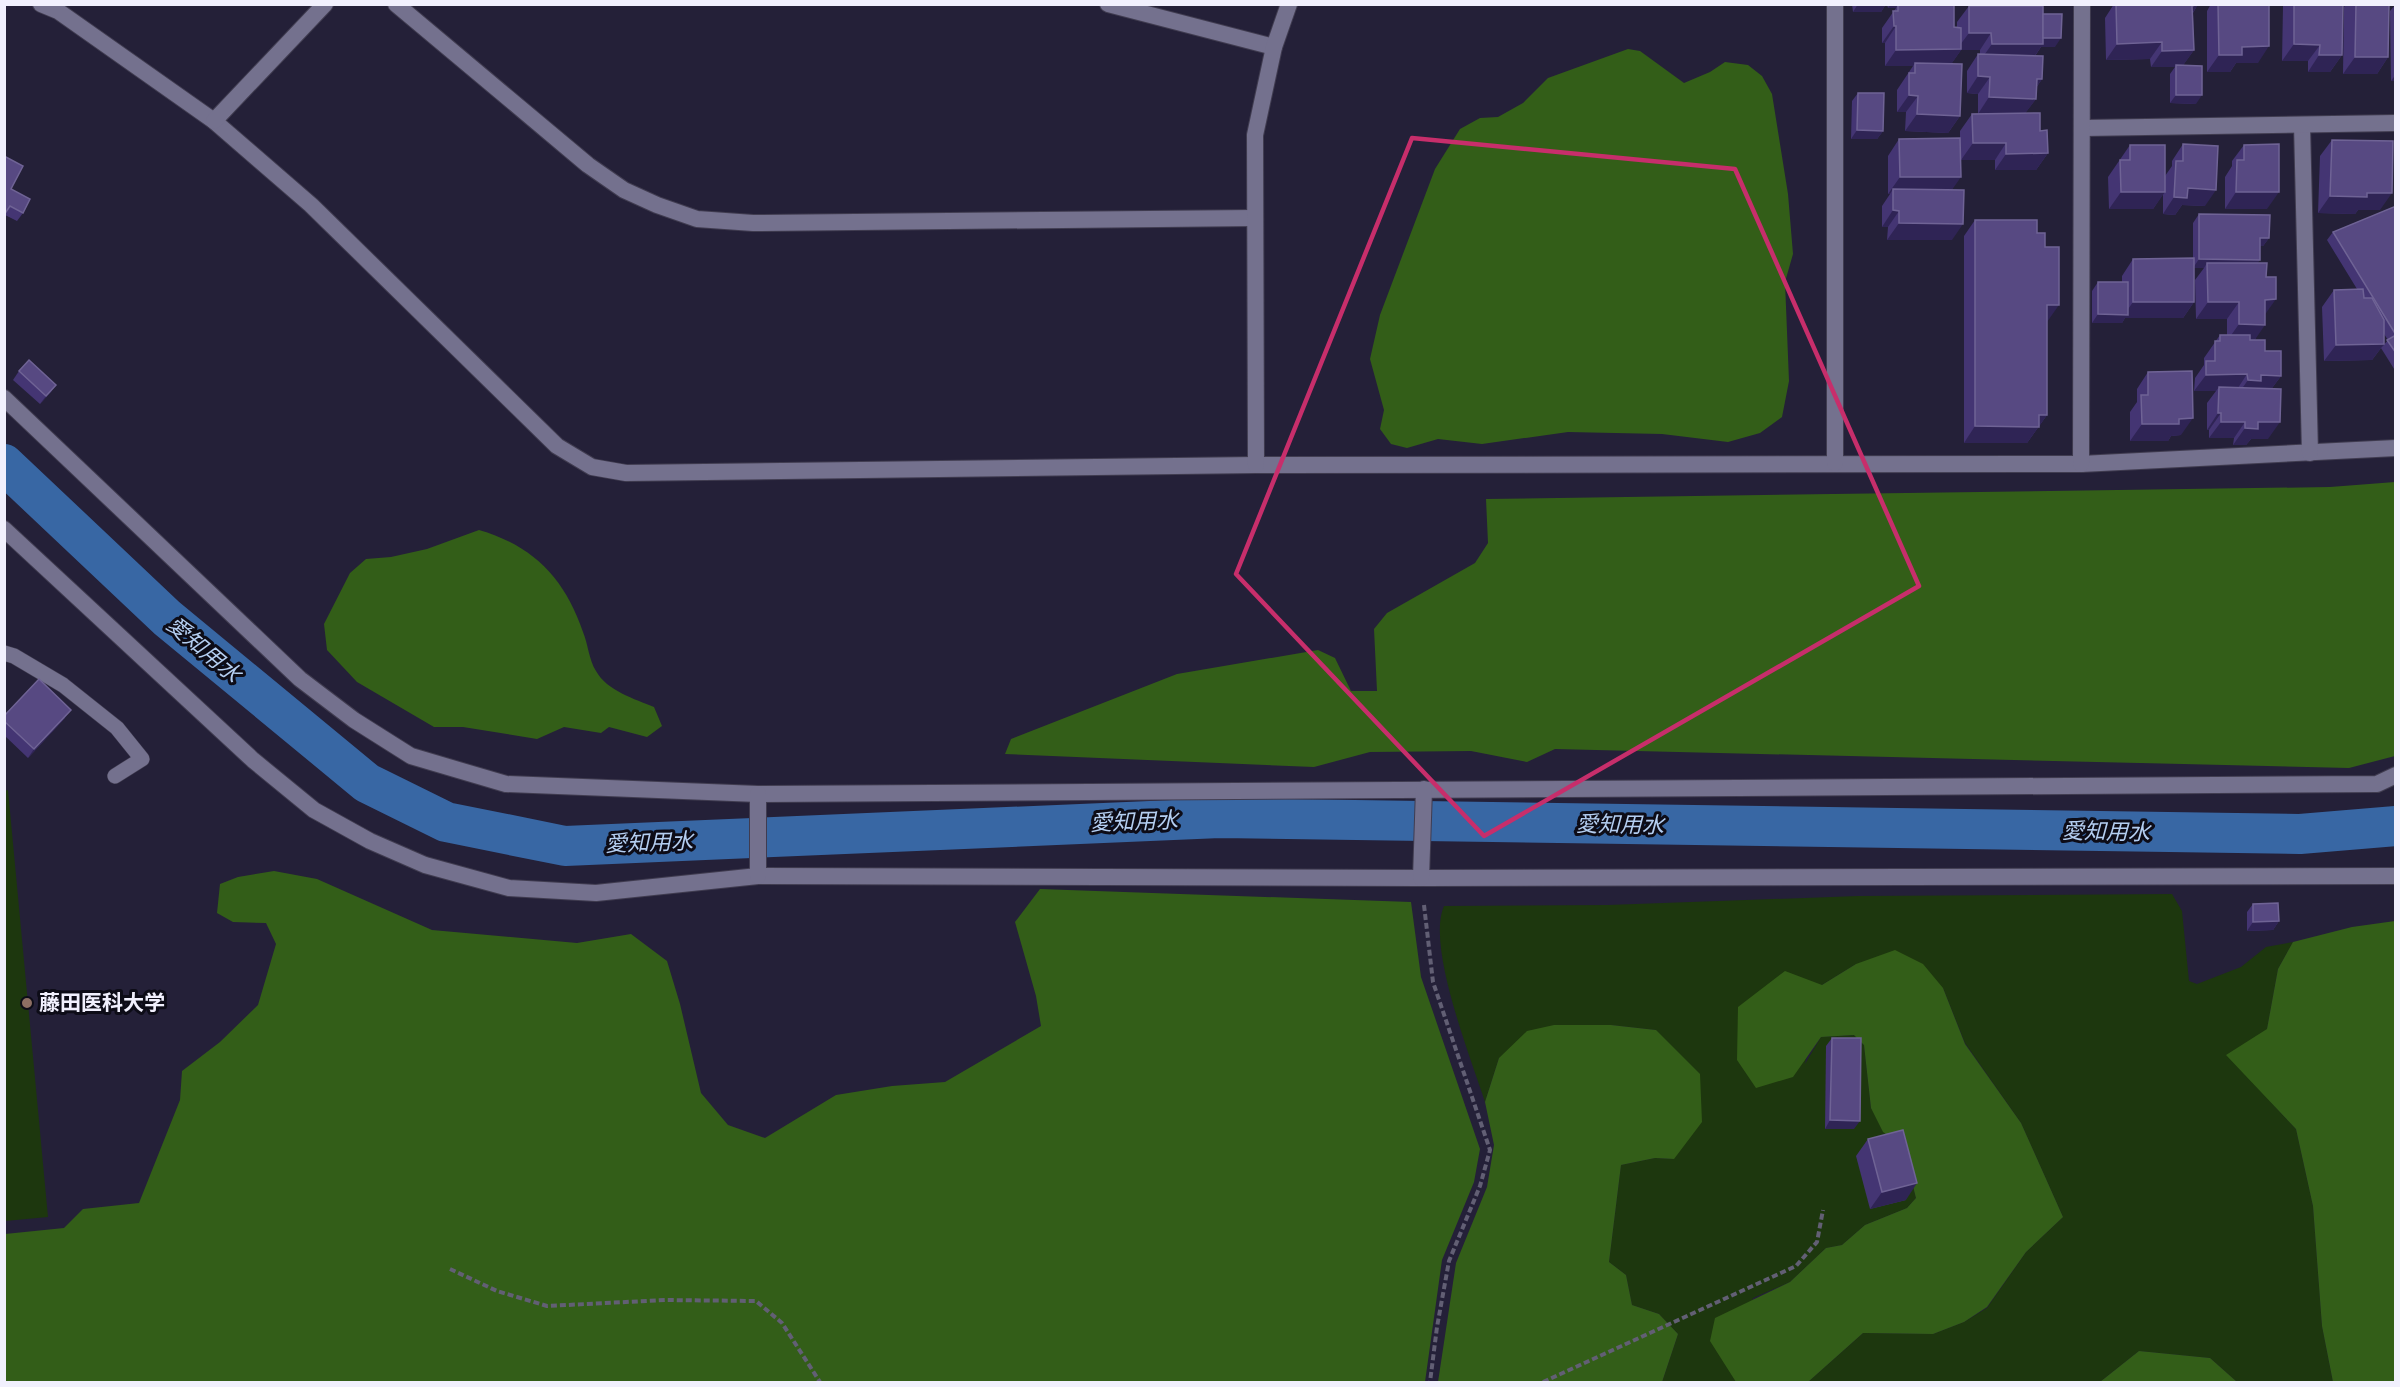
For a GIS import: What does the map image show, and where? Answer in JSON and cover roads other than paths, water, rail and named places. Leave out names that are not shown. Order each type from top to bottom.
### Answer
[{"type":"street","points":[[41,4],[58,11],[214,121],[312,205],[557,446],[592,467],[626,472],[1256,465],[2081,464],[2396,448]]},
{"type":"street","points":[[214,121],[325,4]]},
{"type":"street","points":[[396,4],[588,165],[624,190],[657,206],[697,219],[753,223],[1254,218]]},
{"type":"street","points":[[1108,4],[1274,47]]},
{"type":"street","points":[[1256,465],[1255,135],[1274,47],[1288,4]]},
{"type":"street","points":[[1835,4],[1835,463]]},
{"type":"street","points":[[2081,464],[2082,4]]},
{"type":"street","points":[[2083,128],[2396,123]]},
{"type":"street","points":[[2302,125],[2310,453]]},
{"type":"street","points":[[4,398],[300,679],[354,720],[411,756],[506,784],[758,799],[1424,789],[2377,784],[2396,775]]},
{"type":"street","points":[[4,530],[253,760],[314,810],[370,841],[425,865],[509,888],[596,893],[758,871],[1421,871],[2396,876]]},
{"type":"street","points":[[1421,871],[1424,789]]},
{"type":"street","points":[[758,799],[758,871]]},
{"type":"lane","points":[[4,653],[14,656],[63,685],[117,728],[142,759],[115,776]]},
{"type":"waterway","name":"愛知用水","points":[[4,464],[167,618],[367,783],[446,822],[565,846],[1220,818],[2300,834],[2396,826]]},
{"type":"place","name":"藤田医科大学","points":[[27,1003]]}]
